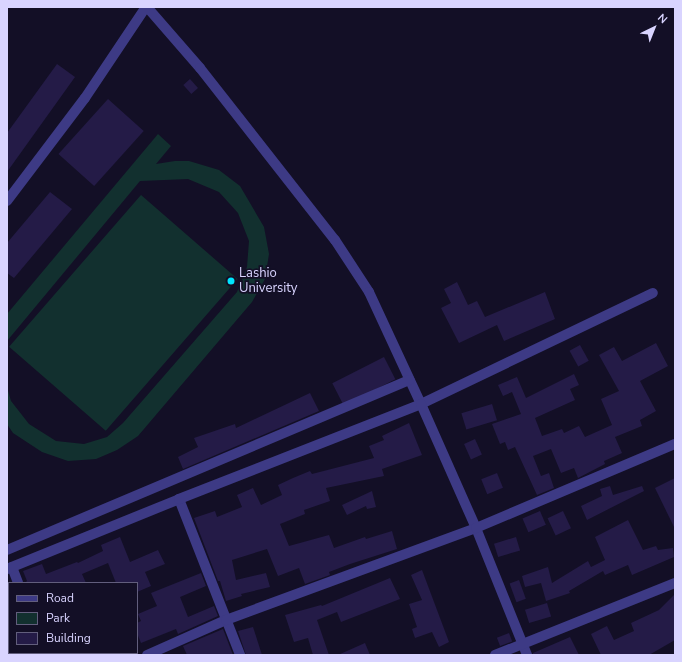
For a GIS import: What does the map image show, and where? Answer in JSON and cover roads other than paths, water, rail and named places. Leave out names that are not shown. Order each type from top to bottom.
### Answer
[{"type":"street","points":[[7,201],[85,98],[147,7],[200,68],[335,240],[369,292],[476,528],[527,655]]},
{"type":"street","points":[[17,582],[10,568],[179,499],[421,404],[653,293]]},
{"type":"street","points":[[7,550],[410,380]]},
{"type":"street","points":[[147,655],[226,620],[476,528],[675,444]]},
{"type":"street","points":[[179,499],[240,655]]},
{"type":"street","points":[[495,655],[675,583]]},
{"type":"place","name":"Lashio University","points":[[231,281]]}]
